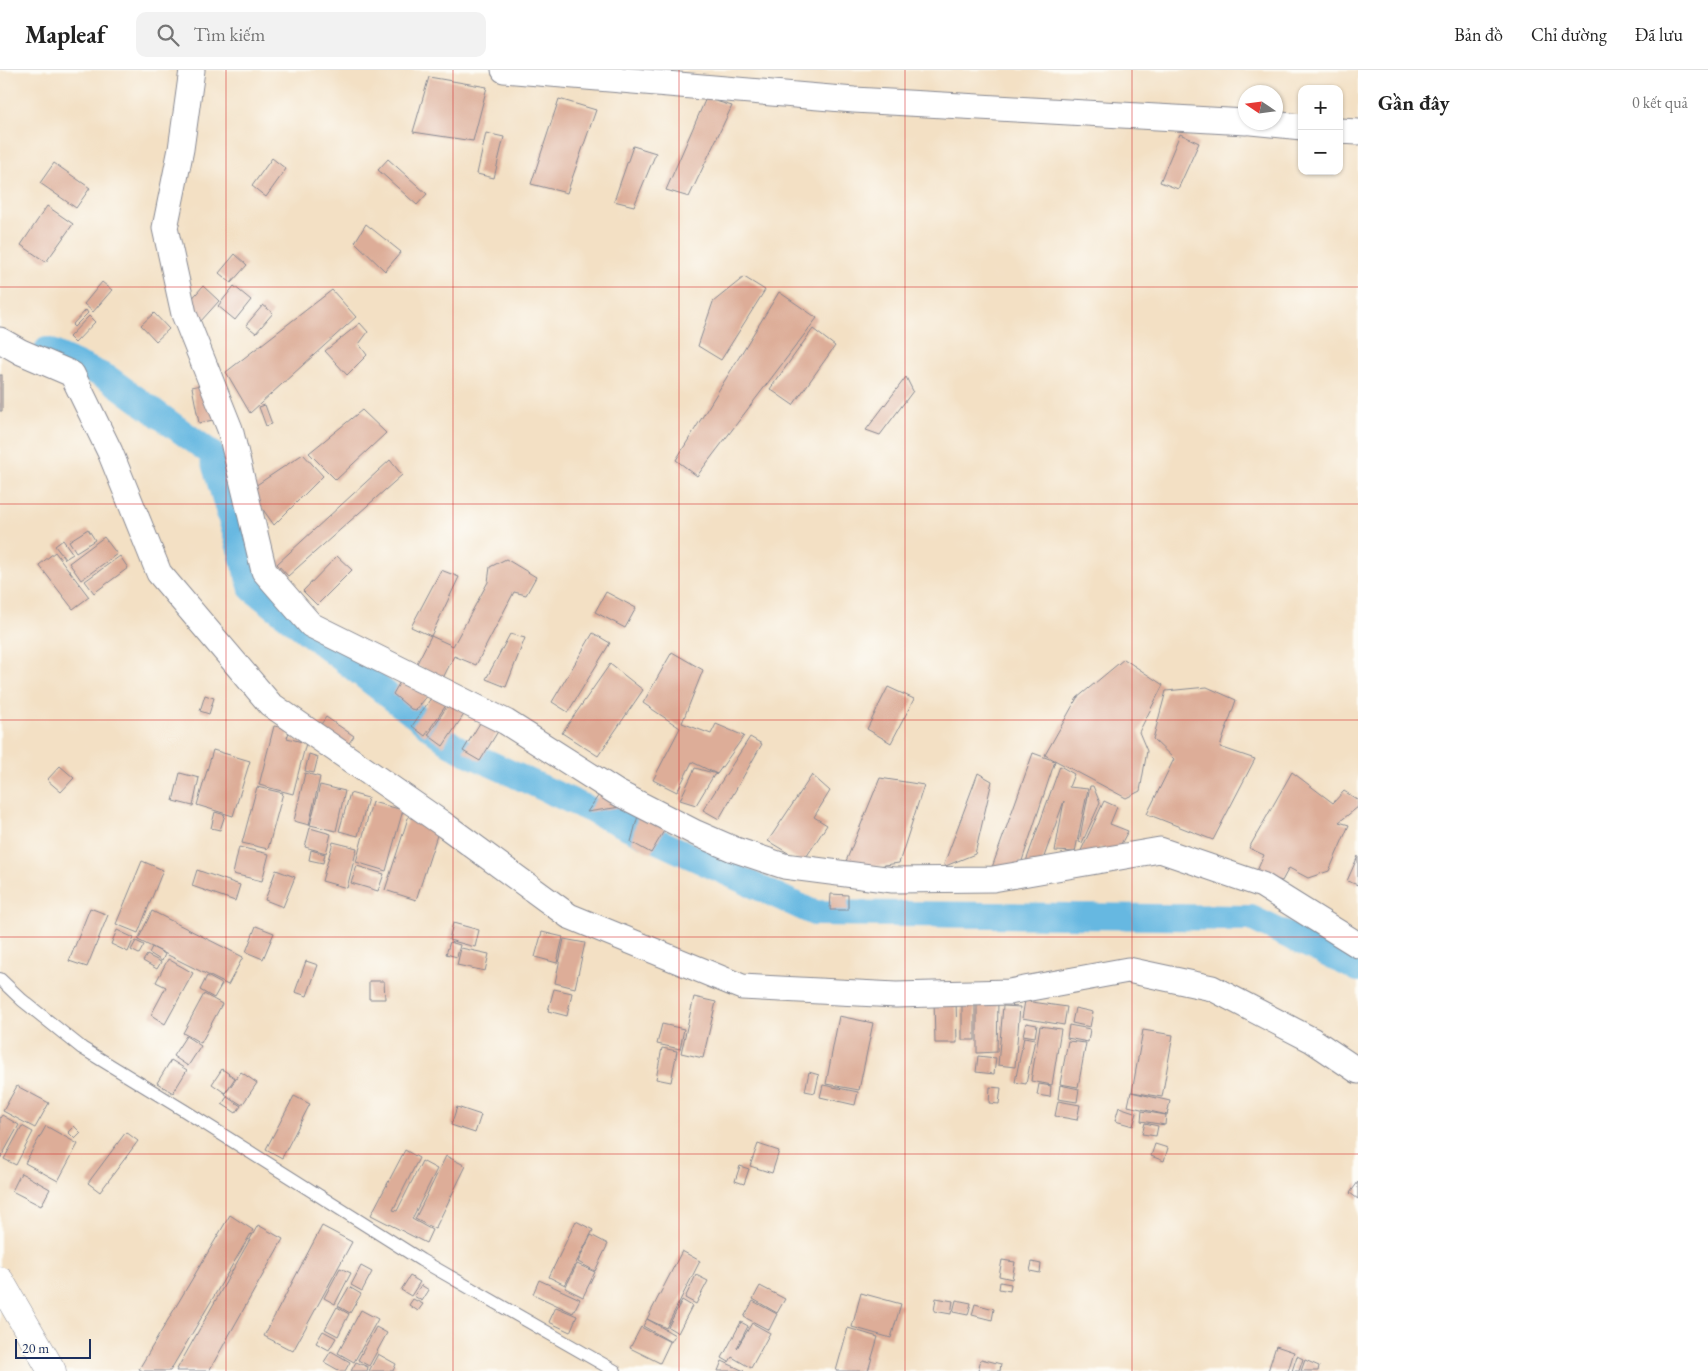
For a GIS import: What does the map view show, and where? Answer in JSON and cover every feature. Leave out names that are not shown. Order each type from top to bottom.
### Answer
[{"type":"street","points":[[192,70],[181,149],[165,228],[184,314],[230,429],[264,571],[311,625],[506,722],[616,792],[696,833],[733,849],[784,866],[893,880],[993,879],[1160,850],[1262,886],[1358,945]]},
{"type":"street","points":[[504,70],[854,100],[1238,122]]},
{"type":"street","points":[[1283,125],[1298,127]]},
{"type":"street","points":[[1343,130],[1358,132]]},
{"type":"street","points":[[0,340],[21,352],[72,374],[110,452],[159,573],[270,704],[446,826],[569,916],[742,988],[896,996],[1009,992],[1128,970],[1212,988],[1312,1040],[1358,1071]]},
{"type":"street","points":[[0,1281],[52,1371]]},
{"type":"lane","points":[[0,980],[82,1048],[185,1110],[421,1260],[615,1371]]},
{"type":"building","points":[[429,77],[487,87],[473,141],[413,132]]},
{"type":"building","points":[[706,98],[732,106],[689,197],[666,190]]},
{"type":"building","points":[[559,99],[596,110],[567,193],[531,184]]},
{"type":"building","points":[[486,133],[504,137],[494,178],[477,174]]},
{"type":"building","points":[[1180,134],[1199,143],[1178,189],[1160,182]]},
{"type":"building","points":[[633,146],[656,153],[634,206],[614,201]]},
{"type":"building","points":[[272,158],[286,169],[266,197],[252,186]]},
{"type":"building","points":[[388,159],[427,194],[417,205],[378,170]]},
{"type":"building","points":[[54,163],[90,188],[76,208],[40,183]]},
{"type":"building","points":[[47,206],[73,224],[46,262],[21,245]]},
{"type":"building","points":[[366,224],[401,252],[385,271],[355,242]]},
{"type":"building","points":[[235,254],[247,265],[231,283],[219,273]]},
{"type":"building","points":[[744,277],[765,290],[721,360],[698,346],[713,302]]},
{"type":"building","points":[[102,282],[112,290],[93,312],[84,304]]},
{"type":"building","points":[[203,286],[219,301],[200,322],[184,308]]},
{"type":"building","points":[[234,286],[251,300],[235,320],[218,306]]},
{"type":"building","points":[[332,290],[356,317],[250,413],[226,372]]},
{"type":"building","points":[[779,292],[817,318],[697,476],[676,460]]},
{"type":"building","points":[[263,305],[273,313],[256,333],[246,325]]},
{"type":"building","points":[[86,310],[88,313],[74,327],[72,325]]},
{"type":"building","points":[[154,313],[169,329],[156,341],[141,325]]},
{"type":"building","points":[[89,316],[95,322],[75,343],[69,337]]},
{"type":"building","points":[[360,323],[368,332],[359,344],[367,355],[347,375],[325,351]]},
{"type":"building","points":[[813,329],[835,346],[793,405],[770,389]]},
{"type":"building","points":[[0,375],[2,375],[2,411],[0,411]]},
{"type":"building","points":[[906,377],[913,391],[880,435],[866,430]]},
{"type":"building","points":[[214,382],[222,418],[199,423],[192,387]]},
{"type":"building","points":[[265,405],[272,424],[266,426],[259,407]]},
{"type":"building","points":[[362,410],[386,433],[336,480],[309,453]]},
{"type":"building","points":[[303,454],[323,476],[274,525],[249,490]]},
{"type":"building","points":[[390,460],[402,475],[288,576],[277,564]]},
{"type":"building","points":[[88,529],[95,540],[76,552],[69,541]]},
{"type":"building","points":[[104,537],[117,554],[81,580],[69,563]]},
{"type":"building","points":[[63,540],[73,554],[65,559],[55,546]]},
{"type":"building","points":[[55,552],[89,597],[73,609],[39,565]]},
{"type":"building","points":[[120,556],[128,568],[94,593],[85,581]]},
{"type":"building","points":[[337,556],[352,570],[317,605],[303,591]]},
{"type":"building","points":[[506,559],[536,577],[526,595],[514,592],[476,665],[454,656],[443,678],[416,665],[431,636],[453,646],[488,582],[490,567]]},
{"type":"building","points":[[441,570],[459,577],[431,636],[411,627]]},
{"type":"building","points":[[606,592],[636,608],[625,628],[595,612]]},
{"type":"building","points":[[593,633],[610,643],[568,712],[552,702]]},
{"type":"building","points":[[510,634],[525,638],[506,687],[486,679]]},
{"type":"building","points":[[672,652],[703,670],[682,723],[711,734],[716,724],[744,736],[717,774],[692,762],[677,792],[653,780],[680,728],[643,703]]},
{"type":"building","points":[[1124,659],[1163,685],[1139,732],[1147,751],[1140,791],[1126,798],[1045,755],[1077,698]]},
{"type":"building","points":[[610,664],[643,690],[598,756],[562,733]]},
{"type":"building","points":[[404,675],[433,689],[416,710],[411,709],[393,694]]},
{"type":"building","points":[[888,687],[914,699],[891,743],[867,729]]},
{"type":"building","points":[[1207,687],[1236,700],[1220,747],[1255,759],[1213,840],[1147,814],[1174,759],[1153,739],[1166,691]]},
{"type":"building","points":[[436,691],[449,701],[425,736],[412,726]]},
{"type":"building","points":[[205,695],[214,698],[209,714],[200,711]]},
{"type":"building","points":[[452,699],[467,710],[443,746],[428,735]]},
{"type":"building","points":[[326,717],[354,736],[342,753],[315,733]]},
{"type":"building","points":[[483,718],[500,728],[480,761],[463,751]]},
{"type":"building","points":[[274,726],[290,729],[287,738],[306,743],[293,794],[259,785]]},
{"type":"building","points":[[750,737],[762,744],[719,819],[703,810]]},
{"type":"building","points":[[213,750],[250,761],[233,816],[197,805]]},
{"type":"building","points":[[1033,753],[1055,761],[1015,882],[990,873]]},
{"type":"building","points":[[309,754],[318,757],[314,773],[305,771]]},
{"type":"building","points":[[60,766],[74,778],[61,792],[47,780]]},
{"type":"building","points":[[1060,766],[1074,774],[1069,787],[1088,789],[1075,852],[1055,851],[1064,801],[1040,868],[1024,867]]},
{"type":"building","points":[[695,768],[717,774],[714,775],[696,805],[680,800]]},
{"type":"building","points":[[1292,772],[1333,803],[1344,791],[1358,800],[1358,807],[1339,822],[1349,825],[1329,871],[1308,878],[1289,868],[1282,881],[1256,873],[1264,855],[1249,848]]},
{"type":"building","points":[[180,773],[199,778],[193,806],[173,801]]},
{"type":"building","points":[[305,773],[320,777],[309,825],[294,821]]},
{"type":"building","points":[[978,773],[992,781],[975,854],[943,867]]},
{"type":"building","points":[[812,775],[830,791],[814,817],[827,825],[803,862],[768,841]]},
{"type":"building","points":[[880,778],[924,785],[899,863],[842,871]]},
{"type":"building","points":[[320,785],[345,791],[336,831],[310,825]]},
{"type":"building","points":[[1090,786],[1093,786],[1100,803],[1082,843],[1079,842]]},
{"type":"building","points":[[257,787],[283,793],[268,849],[242,843]]},
{"type":"building","points":[[601,792],[634,805],[587,812]]},
{"type":"building","points":[[350,793],[368,798],[358,836],[339,831]]},
{"type":"building","points":[[1104,801],[1117,807],[1110,824],[1128,831],[1115,855],[1099,847],[1098,858],[1078,857]]},
{"type":"building","points":[[372,802],[403,810],[386,871],[356,862]]},
{"type":"building","points":[[640,808],[668,824],[651,853],[631,842]]},
{"type":"building","points":[[215,812],[225,815],[220,830],[211,828]]},
{"type":"building","points":[[409,815],[440,826],[416,900],[385,890]]},
{"type":"building","points":[[310,828],[331,834],[326,853],[305,847]]},
{"type":"building","points":[[333,842],[357,848],[347,888],[322,881]]},
{"type":"building","points":[[239,847],[269,854],[262,881],[233,874]]},
{"type":"building","points":[[311,850],[325,854],[323,863],[309,860]]},
{"type":"building","points":[[1358,856],[1358,885],[1347,881]]},
{"type":"building","points":[[142,861],[163,870],[138,933],[116,924]]},
{"type":"building","points":[[357,866],[384,874],[378,891],[351,883]]},
{"type":"building","points":[[197,870],[240,885],[235,901],[192,886]]},
{"type":"building","points":[[276,870],[295,877],[283,907],[265,900]]},
{"type":"building","points":[[831,894],[848,895],[848,910],[830,910]]},
{"type":"building","points":[[90,908],[108,915],[87,967],[69,961]]},
{"type":"building","points":[[152,911],[243,957],[228,985],[138,940]]},
{"type":"building","points":[[453,923],[479,930],[475,947],[449,940]]},
{"type":"building","points":[[256,926],[274,933],[263,959],[246,952]]},
{"type":"building","points":[[117,930],[134,938],[128,952],[111,944]]},
{"type":"building","points":[[542,932],[563,937],[557,963],[535,957]]},
{"type":"building","points":[[564,939],[585,943],[575,988],[555,983]]},
{"type":"building","points":[[136,941],[144,945],[139,954],[131,950]]},
{"type":"building","points":[[450,942],[460,945],[457,957],[446,954]]},
{"type":"building","points":[[152,947],[165,954],[162,961],[149,953]]},
{"type":"building","points":[[461,948],[489,954],[485,971],[457,965]]},
{"type":"building","points":[[147,955],[161,962],[157,969],[143,961]]},
{"type":"building","points":[[168,959],[193,973],[165,1024],[151,1015],[166,987],[156,982]]},
{"type":"building","points":[[306,961],[318,965],[307,996],[295,992]]},
{"type":"building","points":[[207,976],[222,984],[214,998],[200,990]]},
{"type":"building","points":[[369,981],[384,981],[385,999],[369,999]]},
{"type":"building","points":[[554,989],[572,993],[567,1016],[548,1011]]},
{"type":"building","points":[[204,994],[222,1004],[201,1043],[183,1033]]},
{"type":"building","points":[[694,997],[716,1002],[703,1058],[681,1053]]},
{"type":"building","points":[[934,997],[956,997],[957,1043],[935,1043]]},
{"type":"building","points":[[1025,1001],[1067,1007],[1064,1025],[1022,1018]]},
{"type":"building","points":[[977,1002],[998,1002],[997,1052],[977,1053]]},
{"type":"building","points":[[962,1005],[975,1005],[975,1040],[962,1040]]},
{"type":"building","points":[[1003,1006],[1020,1007],[1015,1067],[998,1065]]},
{"type":"building","points":[[1075,1008],[1093,1012],[1090,1027],[1072,1023]]},
{"type":"building","points":[[839,1016],[873,1023],[859,1090],[826,1084]]},
{"type":"building","points":[[1026,1023],[1037,1025],[1035,1037],[1023,1035]]},
{"type":"building","points":[[662,1024],[684,1029],[680,1049],[657,1044]]},
{"type":"building","points":[[1069,1025],[1090,1029],[1088,1042],[1067,1038]]},
{"type":"building","points":[[1040,1026],[1061,1029],[1052,1085],[1031,1081]]},
{"type":"building","points":[[1143,1030],[1173,1035],[1162,1097],[1132,1092]]},
{"type":"building","points":[[186,1036],[201,1046],[188,1066],[173,1056]]},
{"type":"building","points":[[1024,1037],[1035,1039],[1026,1084],[1015,1082]]},
{"type":"building","points":[[1068,1041],[1086,1043],[1078,1087],[1060,1084]]},
{"type":"building","points":[[662,1048],[677,1051],[671,1082],[656,1079]]},
{"type":"building","points":[[978,1056],[996,1058],[994,1074],[976,1072]]},
{"type":"building","points":[[171,1060],[187,1070],[173,1093],[157,1083]]},
{"type":"building","points":[[222,1069],[235,1078],[225,1093],[212,1084]]},
{"type":"building","points":[[241,1072],[257,1083],[242,1105],[225,1094]]},
{"type":"building","points":[[809,1072],[819,1075],[815,1093],[805,1091]]},
{"type":"building","points":[[1039,1084],[1051,1086],[1050,1097],[1037,1095]]},
{"type":"building","points":[[823,1085],[858,1092],[855,1105],[820,1097]]},
{"type":"building","points":[[1060,1085],[1079,1089],[1077,1102],[1058,1099]]},
{"type":"building","points":[[17,1086],[49,1103],[35,1128],[3,1111]]},
{"type":"building","points":[[990,1087],[1001,1088],[999,1104],[989,1103]]},
{"type":"building","points":[[1131,1092],[1170,1101],[1167,1115],[1128,1106]]},
{"type":"building","points":[[294,1096],[310,1104],[282,1158],[266,1149]]},
{"type":"building","points":[[227,1097],[241,1106],[236,1113],[222,1104]]},
{"type":"building","points":[[1058,1101],[1080,1105],[1077,1120],[1055,1116]]},
{"type":"building","points":[[457,1107],[481,1115],[475,1133],[451,1125]]},
{"type":"building","points":[[1119,1107],[1137,1113],[1133,1126],[1115,1121]]},
{"type":"building","points":[[1142,1111],[1166,1115],[1165,1125],[1141,1121]]},
{"type":"building","points":[[2,1115],[19,1125],[0,1159],[0,1118]]},
{"type":"building","points":[[1145,1123],[1158,1126],[1156,1136],[1142,1134]]},
{"type":"building","points":[[22,1126],[33,1132],[16,1165],[4,1159]]},
{"type":"building","points":[[46,1126],[78,1144],[58,1181],[25,1163]]},
{"type":"building","points":[[74,1126],[81,1133],[75,1139],[68,1132]]},
{"type":"building","points":[[126,1132],[138,1141],[100,1192],[88,1183]]},
{"type":"building","points":[[758,1144],[779,1151],[772,1173],[750,1166]]},
{"type":"building","points":[[1155,1144],[1168,1148],[1164,1161],[1151,1156]]},
{"type":"building","points":[[405,1150],[419,1158],[393,1210],[397,1211],[422,1161],[437,1169],[412,1219],[432,1230],[426,1243],[371,1215]]},
{"type":"building","points":[[446,1156],[466,1166],[435,1229],[415,1219]]},
{"type":"building","points":[[740,1166],[749,1169],[744,1184],[735,1181]]},
{"type":"building","points":[[21,1173],[50,1189],[41,1206],[12,1191]]},
{"type":"building","points":[[1358,1182],[1358,1199],[1350,1193]]},
{"type":"building","points":[[230,1215],[253,1230],[170,1371],[143,1371],[139,1369]]},
{"type":"building","points":[[576,1221],[593,1230],[565,1285],[549,1277]]},
{"type":"building","points":[[258,1225],[283,1239],[209,1371],[176,1371]]},
{"type":"building","points":[[322,1226],[352,1242],[293,1351],[264,1336]]},
{"type":"building","points":[[591,1235],[608,1244],[595,1271],[578,1262]]},
{"type":"building","points":[[682,1251],[700,1261],[666,1328],[647,1319]]},
{"type":"building","points":[[1002,1260],[1015,1262],[1012,1279],[999,1276]]},
{"type":"building","points":[[1032,1262],[1041,1264],[1040,1273],[1030,1271]]},
{"type":"building","points":[[577,1264],[595,1272],[583,1297],[565,1288]]},
{"type":"building","points":[[361,1266],[372,1272],[362,1291],[351,1285]]},
{"type":"building","points":[[340,1268],[351,1273],[335,1304],[324,1298]]},
{"type":"building","points":[[696,1275],[708,1281],[696,1304],[685,1298]]},
{"type":"building","points":[[410,1276],[420,1282],[411,1296],[401,1290]]},
{"type":"building","points":[[539,1280],[580,1299],[573,1313],[533,1294]]},
{"type":"building","points":[[1000,1282],[1011,1284],[1010,1291],[999,1289]]},
{"type":"building","points":[[421,1285],[429,1290],[422,1301],[414,1296]]},
{"type":"building","points":[[760,1286],[785,1299],[777,1313],[753,1299]]},
{"type":"building","points":[[349,1287],[361,1294],[350,1313],[338,1306]]},
{"type":"building","points":[[861,1293],[901,1304],[891,1338],[852,1327]]},
{"type":"building","points":[[936,1298],[953,1301],[951,1314],[934,1311]]},
{"type":"building","points":[[413,1299],[423,1304],[418,1311],[409,1305]]},
{"type":"building","points":[[682,1300],[692,1306],[678,1333],[668,1327]]},
{"type":"building","points":[[956,1300],[971,1303],[968,1315],[953,1312]]},
{"type":"building","points":[[753,1301],[777,1314],[769,1330],[744,1317]]},
{"type":"building","points":[[975,1304],[994,1309],[992,1320],[972,1315]]},
{"type":"building","points":[[337,1307],[349,1314],[338,1336],[325,1329]]},
{"type":"building","points":[[556,1307],[577,1316],[570,1332],[549,1322]]},
{"type":"building","points":[[361,1310],[378,1319],[354,1362],[338,1353]]},
{"type":"building","points":[[647,1319],[675,1335],[671,1342],[643,1326]]},
{"type":"building","points":[[741,1322],[748,1326],[737,1348],[752,1323],[770,1333],[751,1368],[732,1357],[729,1362],[722,1358]]},
{"type":"building","points":[[376,1327],[387,1333],[369,1366],[358,1360]]},
{"type":"building","points":[[641,1327],[670,1342],[660,1363],[630,1348]]},
{"type":"building","points":[[848,1328],[878,1337],[868,1371],[836,1371]]},
{"type":"building","points":[[323,1331],[336,1338],[329,1350],[316,1343]]},
{"type":"building","points":[[1276,1346],[1294,1352],[1288,1371],[1268,1371]]},
{"type":"building","points":[[331,1351],[350,1362],[345,1371],[340,1371],[324,1362]]},
{"type":"building","points":[[378,1354],[396,1364],[393,1371],[369,1371]]},
{"type":"building","points":[[1297,1356],[1303,1359],[1299,1371],[1292,1371]]},
{"type":"building","points":[[981,1359],[1001,1364],[1000,1371],[978,1371]]},
{"type":"building","points":[[1305,1360],[1319,1366],[1318,1371],[1301,1371]]},
{"type":"building","points":[[722,1361],[744,1371],[718,1371]]},
{"type":"building","points":[[356,1362],[368,1367],[367,1371],[351,1371]]},
{"type":"waterway","points":[[47,350],[108,378],[211,453],[252,589],[451,744],[463,751],[814,913],[1251,918],[1358,969]]}]
